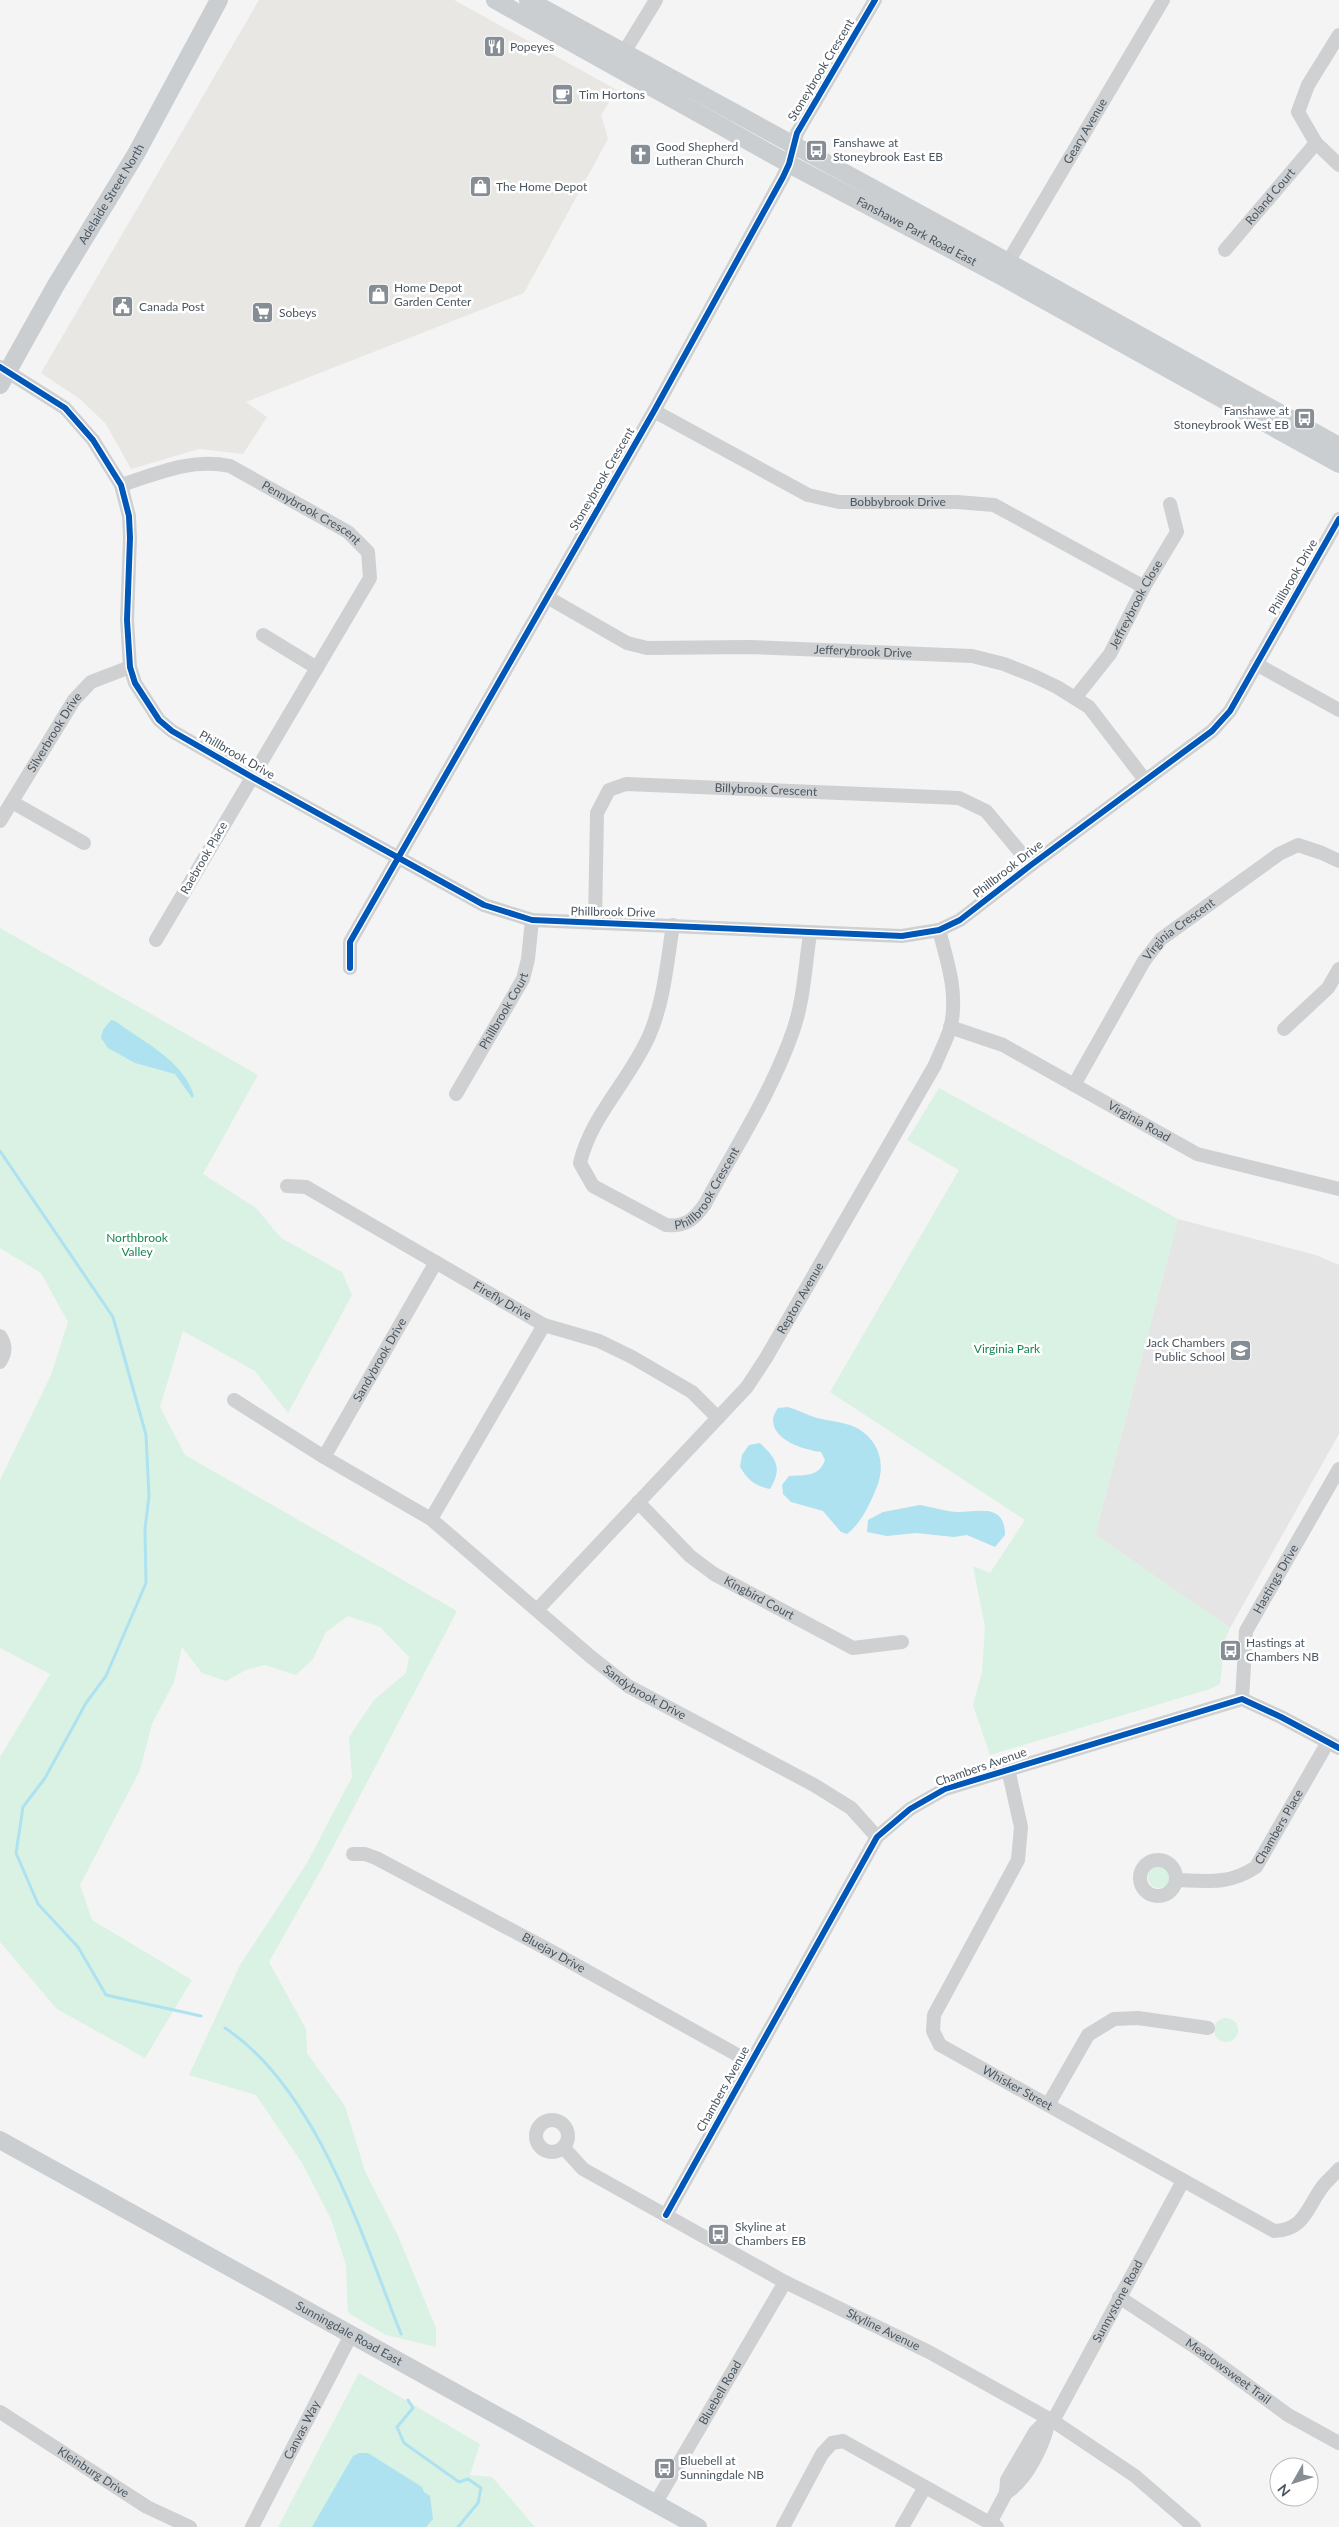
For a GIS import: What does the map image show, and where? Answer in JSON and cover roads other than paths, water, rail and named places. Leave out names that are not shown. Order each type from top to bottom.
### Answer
[{"type":"main road","name":"Adelaide Street North","points":[[3,374],[136,154],[220,0]]},
{"type":"main road","name":"Fanshawe Park Road East","points":[[495,0],[790,164],[1001,276],[1339,464]]},
{"type":"main road","name":"Fanshawe Park Road East","points":[[528,0],[623,54],[1008,262],[1339,446]]},
{"type":"main road","name":"Sunningdale Road East","points":[[0,2140],[698,2527]]},
{"type":"street","points":[[623,54],[656,0]]},
{"type":"street","name":"Stoneybrook Crescent","points":[[350,968],[350,942],[654,411],[790,164],[797,133],[875,0]]},
{"type":"street","name":"Geary Avenue","points":[[1008,262],[1163,0]]},
{"type":"street","points":[[1339,35],[1308,84],[1298,112],[1316,143],[1339,165]]},
{"type":"street","name":"Roland Court","points":[[1225,250],[1316,143]]},
{"type":"street","name":"Phillbrook Drive","points":[[3,374],[65,408],[93,440],[121,485],[129,516],[127,620],[130,667],[138,689],[159,720],[172,730],[252,776],[484,905],[532,920],[673,925],[810,934],[902,936],[940,930],[960,920],[1212,731],[1230,711],[1339,519]]},
{"type":"street","name":"Bobbybrook Drive","points":[[654,411],[808,495],[839,502],[957,502],[994,505],[1144,588]]},
{"type":"street","name":"Pennybrook Crescent","points":[[121,485],[182,466],[210,462],[230,466],[348,532],[368,552],[370,578],[252,776]]},
{"type":"street","name":"Jeffreybrook Close","points":[[1075,698],[1110,654],[1144,588],[1177,532],[1170,504]]},
{"type":"street","name":"Jefferybrook Drive","points":[[547,597],[627,643],[647,648],[750,647],[972,656],[1004,664],[1034,676],[1089,707],[1145,780]]},
{"type":"street","points":[[263,635],[317,668]]},
{"type":"street","points":[[1256,664],[1339,710]]},
{"type":"street","name":"Silverbrook Drive","points":[[0,821],[74,700],[91,682],[130,667]]},
{"type":"street","name":"Raebrook Place","points":[[156,940],[252,776]]},
{"type":"street","name":"Billybrook Crescent","points":[[595,923],[597,813],[609,790],[626,784],[959,798],[986,811],[1031,865]]},
{"type":"street","points":[[12,802],[84,843]]},
{"type":"street","name":"Virginia Crescent","points":[[1074,1085],[1144,961],[1161,939],[1279,854],[1298,845],[1322,853],[1339,862]]},
{"type":"street","name":"Phillbrook Court","points":[[456,1094],[523,979],[528,959],[532,920]]},
{"type":"street","name":"Phillbrook Crescent","points":[[673,925],[659,1011],[648,1038],[585,1142],[580,1164],[593,1186],[666,1225],[679,1227],[695,1219],[705,1204],[774,1076],[793,1030],[802,990],[810,934]]},
{"type":"street","name":"Repton Avenue","points":[[537,1610],[747,1387],[766,1358],[935,1065],[950,1027],[954,1008],[952,980],[940,930]]},
{"type":"street","points":[[1284,1030],[1328,988],[1339,970]]},
{"type":"street","name":"Virginia Road","points":[[950,1027],[1003,1045],[1197,1154],[1339,1189]]},
{"type":"street","name":"Firefly Drive","points":[[287,1186],[306,1187],[544,1324],[599,1341],[632,1357],[692,1392],[718,1418]]},
{"type":"street","name":"Sandybrook Drive","points":[[324,1457],[436,1262]]},
{"type":"street","points":[[431,1519],[544,1324]]},
{"type":"street","points":[[0,1336],[5,1344],[4,1355],[0,1362]]},
{"type":"street","name":"Sandybrook Drive","points":[[234,1400],[255,1416],[431,1519],[628,1686],[814,1785],[852,1808],[877,1837]]},
{"type":"street","name":"Hastings Drive","points":[[1242,1699],[1246,1631],[1339,1469]]},
{"type":"street","name":"Kingbird Court","points":[[638,1502],[690,1556],[723,1579],[853,1648],[902,1642]]},
{"type":"street","points":[[1242,1699],[1281,1716],[1334,1745]]},
{"type":"street","name":"Chambers Avenue","points":[[666,2215],[877,1837],[910,1808],[945,1789],[1242,1699]]},
{"type":"street","name":"Chambers Place","points":[[1177,1880],[1220,1882],[1241,1877],[1256,1868],[1334,1745]]},
{"type":"street","name":"Whisker Street","points":[[1008,1769],[1021,1827],[1018,1860],[934,2015],[933,2031],[940,2045],[1274,2231],[1287,2230],[1306,2216],[1322,2187],[1339,2169]]},
{"type":"street","name":"Bluejay Drive","points":[[353,1854],[365,1854],[376,1858],[550,1950],[750,2062]]},
{"type":"street","points":[[1048,2105],[1088,2035],[1114,2019],[1138,2018],[1208,2028]]},
{"type":"street","name":"Skyline Avenue","points":[[564,2148],[583,2169],[785,2282],[929,2352],[1051,2419],[1134,2476],[1194,2527]]},
{"type":"street","name":"Sunnystone Road","points":[[993,2525],[1006,2493],[1007,2480],[1035,2432],[1051,2419],[1183,2181]]},
{"type":"street","name":"Bluebell Road","points":[[655,2504],[785,2282]]},
{"type":"street","name":"Meadowsweet Trail","points":[[1119,2297],[1202,2350],[1288,2415],[1339,2443]]},
{"type":"street","name":"Canvas Way","points":[[252,2527],[351,2335]]},
{"type":"street","name":"Kleinburg Drive","points":[[0,2412],[147,2507],[190,2527]]},
{"type":"street","points":[[783,2527],[822,2454],[832,2443],[843,2441],[993,2525]]},
{"type":"street","points":[[902,2527],[925,2486]]},
{"type":"water","points":[[111,1020],[148,1043],[176,1066],[190,1085],[194,1096],[192,1098],[175,1074],[135,1063],[108,1048],[101,1038],[103,1030]]},
{"type":"water","points":[[788,1407],[817,1418],[855,1427],[870,1438],[879,1454],[881,1471],[873,1495],[864,1514],[847,1534],[841,1532],[823,1511],[791,1502],[783,1494],[782,1485],[789,1476],[811,1474],[819,1470],[825,1460],[821,1452],[799,1447],[778,1434],[774,1427],[774,1415],[778,1408]]},
{"type":"water","points":[[760,1443],[776,1464],[776,1475],[770,1489],[752,1482],[740,1467],[742,1455],[749,1445]]},
{"type":"water","points":[[920,1505],[954,1512],[983,1511],[996,1514],[1001,1518],[1004,1525],[1005,1535],[995,1547],[967,1535],[954,1537],[916,1533],[887,1536],[867,1532],[868,1520],[883,1512]]},
{"type":"water","points":[[359,2453],[368,2453],[422,2487],[424,2492],[430,2496],[433,2519],[426,2527],[312,2527],[353,2456]]},
{"type":"waterway","points":[[0,1151],[113,1317],[146,1435],[149,1496],[145,1529],[146,1583],[106,1676],[86,1703],[45,1778],[23,1807],[16,1853],[38,1904],[78,1947],[106,1995],[201,2016]]},
{"type":"waterway","points":[[225,2028],[257,2054],[285,2087],[310,2125],[333,2166],[352,2209],[401,2334]]},
{"type":"waterway","points":[[408,2400],[413,2408],[397,2427],[404,2443],[459,2482],[468,2479],[481,2488],[478,2503],[458,2527]]},
{"type":"place","name":"Popeyes","points":[[494,47]]},
{"type":"place","name":"Tim Hortons","points":[[563,95]]},
{"type":"place","name":"Fanshawe at Stoneybrook East EB","points":[[817,150]]},
{"type":"place","name":"Good Shepherd Lutheran Church","points":[[640,154]]},
{"type":"place","name":"The Home Depot","points":[[480,187]]},
{"type":"place","name":"Home Depot Garden Center","points":[[378,295]]},
{"type":"place","name":"Canada Post","points":[[123,307]]},
{"type":"place","name":"Sobeys","points":[[263,313]]},
{"type":"place","name":"Fanshawe at Stoneybrook West EB","points":[[1305,418]]},
{"type":"place","name":"Jack Chambers Public School","points":[[1241,1350]]},
{"type":"place","name":"Hastings at Chambers NB","points":[[1230,1650]]},
{"type":"place","name":"Skyline at Chambers EB","points":[[719,2234]]},
{"type":"place","name":"Bluebell at Sunningdale NB","points":[[664,2468]]},
{"type":"park label","name":"Northbrook Valley","points":[[137,1245]]},
{"type":"park label","name":"Virginia Park","points":[[1007,1349]]}]
